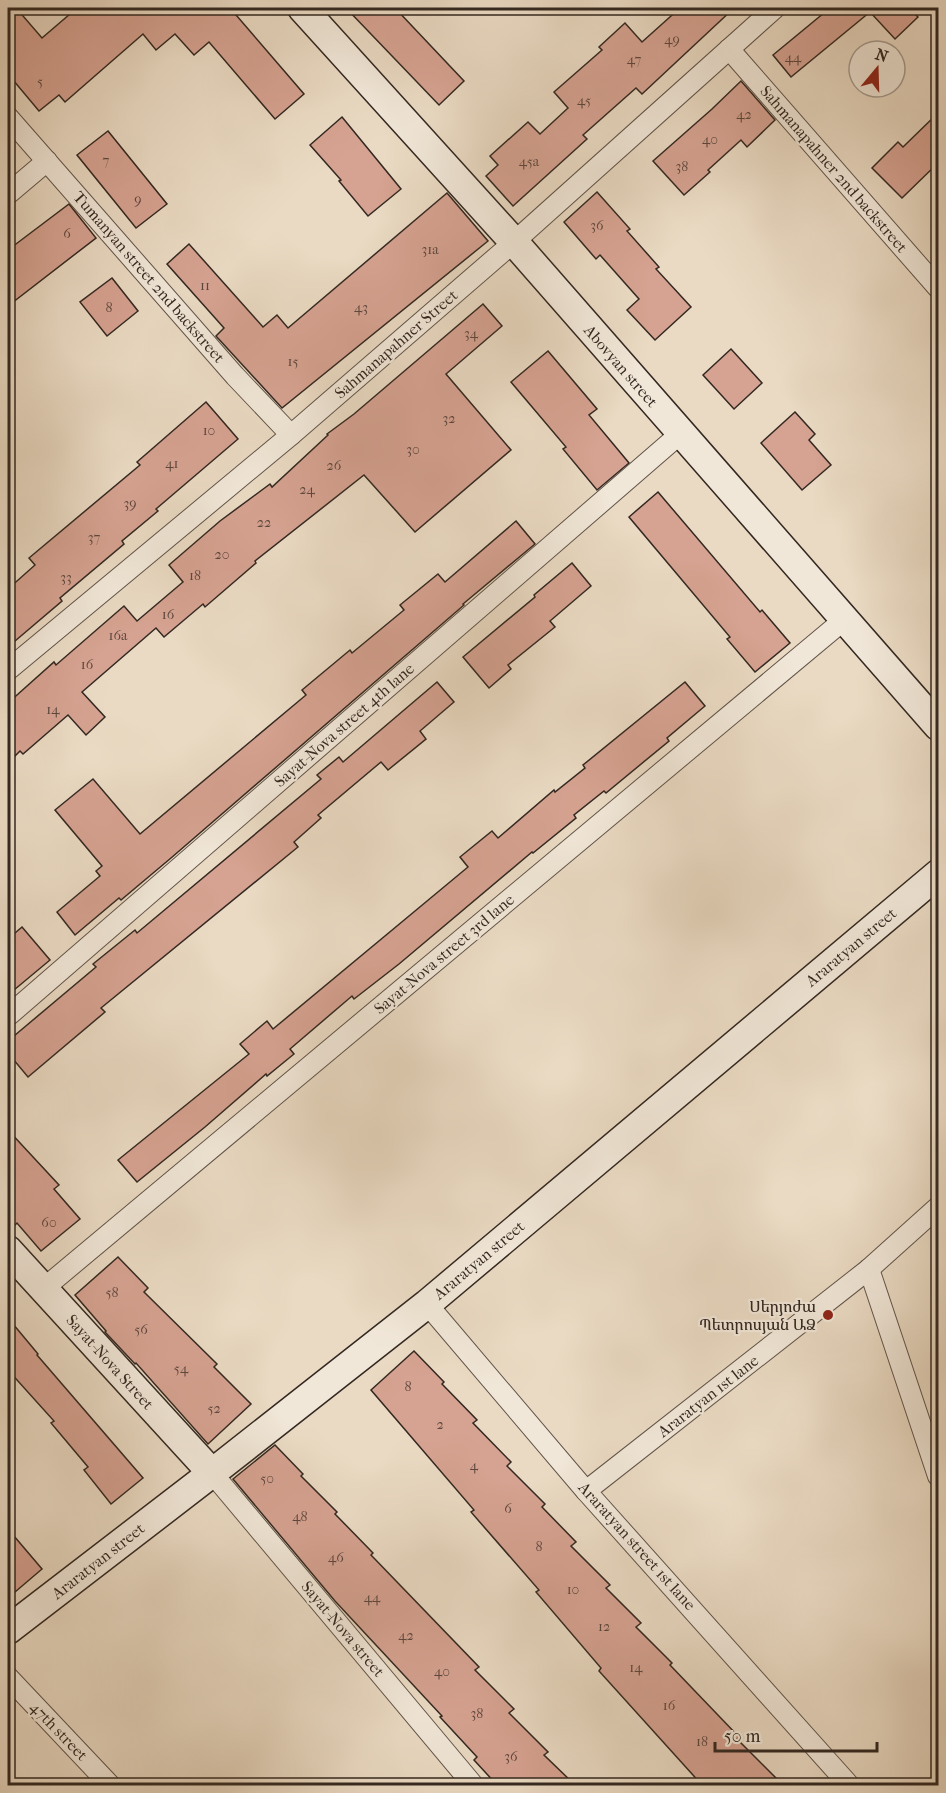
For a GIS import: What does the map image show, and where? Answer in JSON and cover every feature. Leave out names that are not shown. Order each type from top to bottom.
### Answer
[{"type":"main road","name":"Abovyan street","points":[[302,8],[514,242],[680,434],[939,726]]},
{"type":"main road","name":"Araratyan street","points":[[10,1624],[212,1473],[427,1304],[939,874]]},
{"type":"main road","name":"Sayat-Nova Street","points":[[8,1250],[212,1473]]},
{"type":"street","name":"Sahmanapahner Street","points":[[8,670],[291,435],[514,242],[775,8]]},
{"type":"street","name":"Sahmanapahner 2nd backstreet","points":[[729,50],[939,288]]},
{"type":"street","name":"Tumanyan street 2nd backstreet","points":[[8,117],[226,365],[291,435]]},
{"type":"street","points":[[8,194],[47,160]]},
{"type":"street","name":"Sayat-Nova street 4th lane","points":[[8,1016],[680,434]]},
{"type":"street","name":"Sayat-Nova street 3rd lane","points":[[43,1290],[845,619]]},
{"type":"street","name":"Araratyan 1st lane","points":[[586,1491],[869,1269],[939,1207]]},
{"type":"street","points":[[869,1269],[939,1476]]},
{"type":"street","name":"Araratyan street 1st lane","points":[[427,1304],[586,1491],[850,1785]]},
{"type":"street","name":"Sayat-Nova street","points":[[212,1473],[474,1785]]},
{"type":"street","name":"47th street","points":[[8,1677],[111,1785]]},
{"type":"building","points":[[77,8],[230,8],[304,94],[275,119],[209,42],[194,55],[175,34],[156,50],[143,34],[65,102],[59,95],[39,111],[8,74],[8,17],[17,9],[42,38]]},
{"type":"building","points":[[346,8],[395,8],[464,81],[439,105]]},
{"type":"building","points":[[680,8],[734,8],[642,94],[636,88],[583,135],[587,139],[513,206],[486,176],[498,165],[490,156],[528,122],[540,134],[568,108],[554,92],[602,50],[599,47],[625,23],[642,42]]},
{"type":"building","points":[[830,8],[909,8],[918,17],[895,39],[870,12],[791,77],[773,55]]},
{"type":"building","points":[[741,81],[775,120],[747,147],[741,140],[684,195],[653,161]]},
{"type":"building","points":[[939,112],[939,162],[902,198],[872,168],[898,142],[903,147]]},
{"type":"building","points":[[342,117],[401,189],[368,216],[339,181],[341,180],[310,145]]},
{"type":"building","points":[[108,131],[167,204],[136,228],[77,155]]},
{"type":"building","points":[[597,192],[630,229],[627,231],[659,267],[656,269],[691,307],[655,340],[627,310],[639,299],[600,255],[596,259],[564,222]]},
{"type":"building","points":[[447,193],[488,241],[282,408],[216,336],[224,328],[167,264],[189,244],[263,327],[277,315],[288,328]]},
{"type":"building","points":[[69,204],[96,238],[8,306],[8,250]]},
{"type":"building","points":[[112,278],[138,311],[107,336],[80,302]]},
{"type":"building","points":[[483,304],[502,326],[446,374],[511,450],[415,532],[364,475],[255,561],[256,563],[205,607],[203,604],[164,637],[156,628],[82,692],[105,717],[86,735],[68,715],[23,754],[20,751],[8,763],[8,703],[54,662],[56,665],[124,606],[137,621],[183,582],[169,565],[220,521],[270,484],[272,487],[327,434],[354,414]]},
{"type":"building","points":[[731,349],[762,383],[734,409],[703,375]]},
{"type":"building","points":[[548,351],[597,409],[589,415],[629,463],[597,490],[563,449],[566,447],[511,382]]},
{"type":"building","points":[[206,402],[238,439],[156,509],[158,511],[122,541],[124,544],[60,598],[62,601],[8,647],[8,589],[35,565],[29,558],[140,465],[137,462]]},
{"type":"building","points":[[795,412],[815,434],[809,440],[831,465],[802,490],[761,443]]},
{"type":"building","points":[[658,492],[760,612],[762,610],[790,643],[755,672],[727,639],[730,637],[629,517]]},
{"type":"building","points":[[516,521],[535,544],[171,858],[75,935],[57,912],[100,876],[96,871],[102,866],[55,810],[93,779],[140,834],[306,695],[302,690],[350,650],[352,653],[404,610],[400,605],[438,574],[445,582]]},
{"type":"building","points":[[572,563],[591,586],[550,621],[555,627],[508,665],[511,669],[489,688],[463,657]]},
{"type":"building","points":[[437,682],[454,702],[420,731],[426,739],[388,770],[381,762],[318,815],[321,818],[294,842],[298,847],[101,1008],[105,1012],[28,1077],[8,1053],[8,1041],[96,967],[93,964],[135,930],[137,933],[321,779],[317,775],[339,757],[343,762]]},
{"type":"building","points":[[685,682],[705,706],[667,738],[669,741],[606,793],[604,791],[574,815],[576,818],[399,964],[354,999],[352,996],[290,1049],[294,1054],[267,1076],[266,1074],[137,1182],[118,1160],[249,1054],[240,1044],[267,1021],[273,1029],[468,867],[460,857],[492,831],[498,838],[554,790],[555,792],[585,768],[583,765]]},
{"type":"building","points":[[22,927],[50,960],[8,995],[8,939]]},
{"type":"building","points":[[8,1130],[59,1185],[54,1189],[80,1219],[41,1251],[17,1223],[8,1232]]},
{"type":"building","points":[[118,1257],[148,1288],[144,1292],[217,1364],[214,1367],[251,1404],[208,1444],[136,1363],[105,1332],[75,1295]]},
{"type":"building","points":[[8,1318],[143,1478],[111,1504],[84,1470],[88,1467],[51,1423],[54,1421],[8,1370]]},
{"type":"building","points":[[414,1351],[477,1420],[473,1423],[511,1462],[507,1466],[545,1504],[542,1507],[576,1542],[571,1546],[610,1585],[606,1588],[641,1623],[636,1627],[739,1737],[737,1739],[783,1785],[702,1785],[599,1671],[601,1668],[536,1592],[539,1590],[471,1512],[474,1510],[371,1390]]},
{"type":"building","points":[[275,1445],[303,1474],[301,1476],[337,1512],[335,1514],[373,1553],[371,1555],[479,1667],[475,1670],[514,1709],[509,1713],[548,1752],[544,1755],[575,1785],[497,1785],[474,1760],[477,1757],[440,1717],[442,1716],[335,1601],[233,1479]]},
{"type":"building","points":[[8,1529],[42,1569],[15,1592],[8,1584]]},
{"type":"place","name":"Սերյոժա Պետրոսյան ԱՁ","points":[[828,1315]]}]
